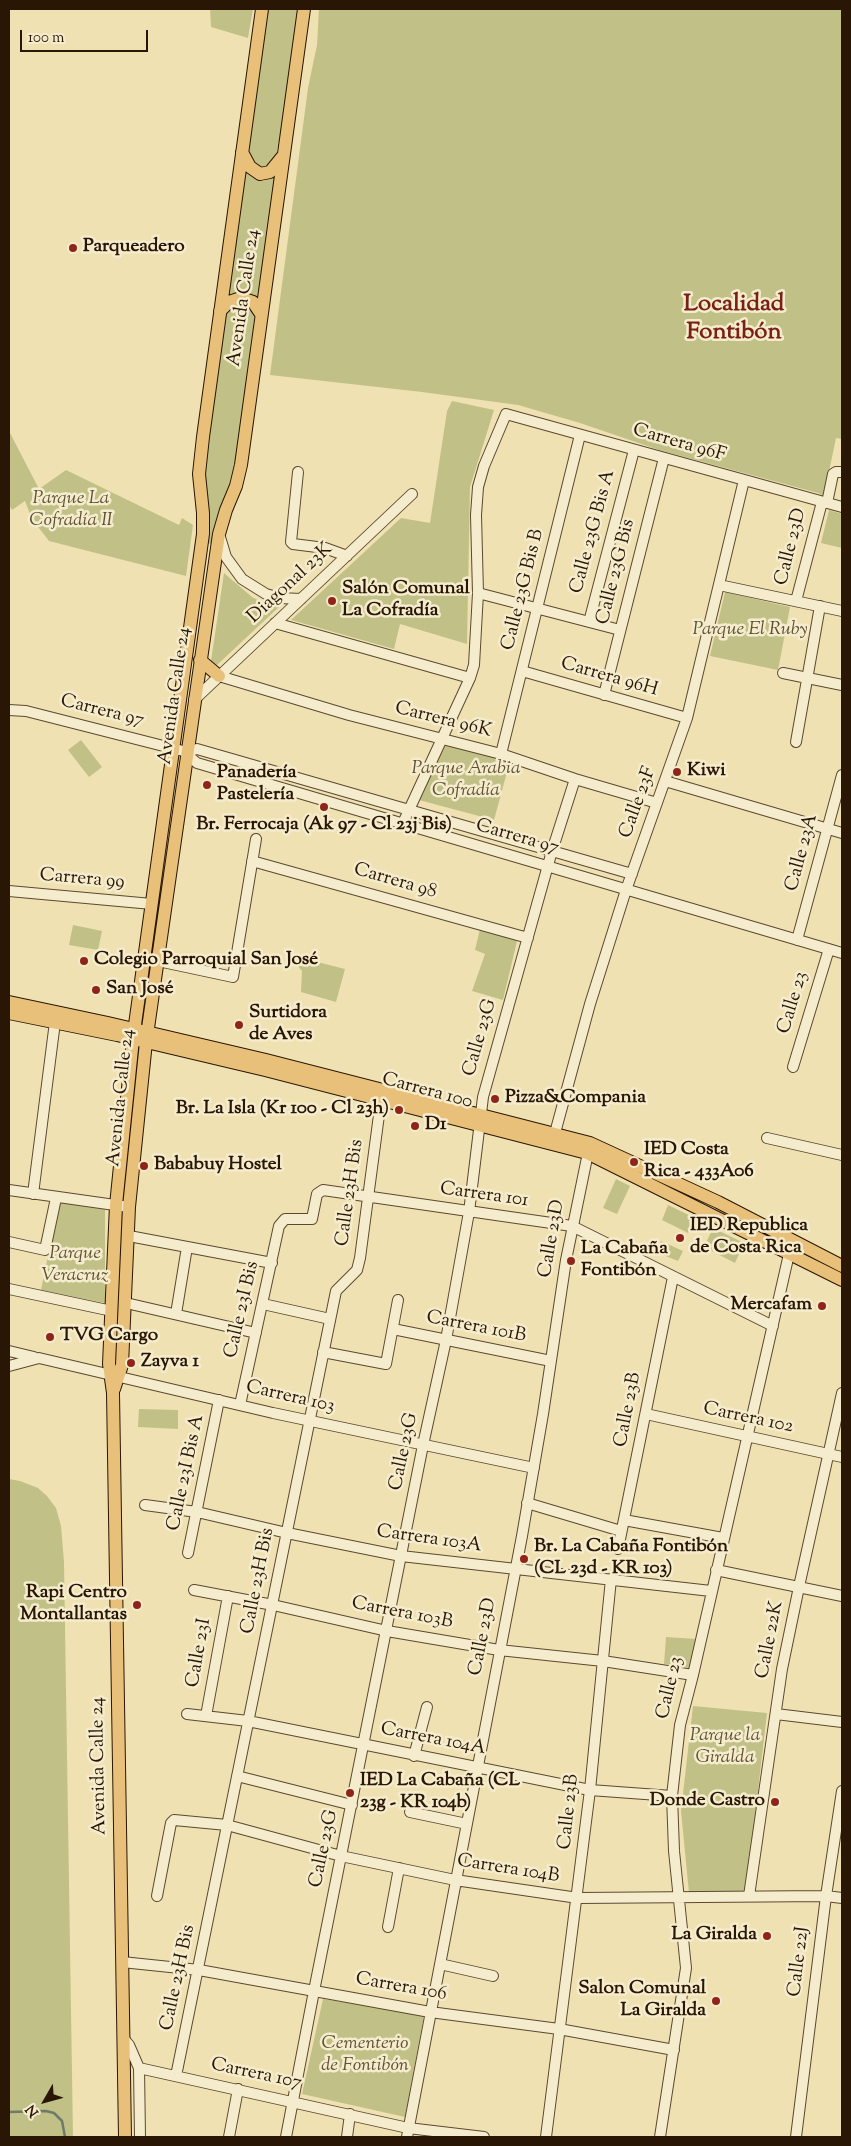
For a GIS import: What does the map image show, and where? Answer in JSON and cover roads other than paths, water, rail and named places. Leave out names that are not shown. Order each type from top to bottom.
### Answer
[{"type":"main road","name":"Avenida Calle 24","points":[[125,2133],[114,1375],[109,1364],[116,1205],[134,1034],[203,534],[200,467],[262,9]]},
{"type":"main road","name":"Avenida Calle 24","points":[[114,1375],[122,1364],[129,1207],[147,1037],[219,534],[236,486],[241,465],[304,9]]},
{"type":"main road","points":[[242,152],[250,167],[260,174],[270,172],[279,164],[284,155]]},
{"type":"main road","points":[[220,311],[229,302],[241,298],[253,302],[261,314]]},
{"type":"main road","points":[[200,660],[219,676]]},
{"type":"main road","name":"Carrera 100","points":[[9,1002],[588,1148],[842,1280]]},
{"type":"main road","name":"Carrera 100","points":[[9,1012],[56,1022],[134,1034]]},
{"type":"main road","name":"Carrera 100","points":[[147,1037],[381,1100],[555,1133],[718,1202],[842,1266]]},
{"type":"street","name":"Carrera 96F","points":[[478,593],[476,515],[478,487],[484,466],[506,414],[842,507]]},
{"type":"street","name":"Calle 23G Bis B","points":[[501,754],[580,435]]},
{"type":"street","name":"Calle 23G Bis A","points":[[589,622],[634,450]]},
{"type":"street","name":"Calle 23G Bis","points":[[604,694],[664,458]]},
{"type":"street","points":[[298,472],[291,542],[325,548],[346,556]]},
{"type":"street","name":"Calle 23D","points":[[796,601],[833,474],[842,472]]},
{"type":"street","name":"Calle 23F","points":[[555,1133],[590,1004],[626,890],[687,718],[744,480]]},
{"type":"street","name":"Diagonal 23K","points":[[194,700],[412,494]]},
{"type":"street","points":[[219,534],[226,557],[242,579],[266,594],[280,598],[300,599]]},
{"type":"street","points":[[719,585],[842,611]]},
{"type":"street","points":[[403,823],[470,678],[474,665],[478,593],[620,630]]},
{"type":"street","points":[[796,742],[820,606]]},
{"type":"street","points":[[275,623],[470,678]]},
{"type":"street","name":"Carrera 96H","points":[[522,672],[687,718]]},
{"type":"street","points":[[783,673],[842,685]]},
{"type":"street","name":"Carrera 96K","points":[[219,676],[349,715],[501,754],[575,779],[657,803]]},
{"type":"street","name":"Carrera 97","points":[[9,710],[26,711],[187,752],[197,749],[632,874]]},
{"type":"street","name":"Carrera 97","points":[[187,752],[198,764],[548,865],[626,890],[842,953]]},
{"type":"street","name":"Calle 23A","points":[[797,940],[842,775]]},
{"type":"street","name":"Calle 23G","points":[[286,2137],[423,1445],[446,1340],[468,1212],[485,1086],[552,851],[575,779]]},
{"type":"street","points":[[665,781],[842,834]]},
{"type":"street","points":[[158,962],[233,977],[256,839]]},
{"type":"street","name":"Carrera 98","points":[[252,861],[528,938]]},
{"type":"street","name":"Carrera 99","points":[[9,891],[152,904]]},
{"type":"street","name":"Calle 23","points":[[793,1068],[829,949]]},
{"type":"street","points":[[33,1194],[56,1022]]},
{"type":"street","name":"Calle 23H Bis","points":[[176,2076],[336,1291],[356,1270],[360,1258],[381,1100]]},
{"type":"street","points":[[767,1138],[842,1155]]},
{"type":"street","name":"Calle 23D","points":[[408,2132],[516,1568],[534,1468],[572,1226],[588,1148]]},
{"type":"street","points":[[9,1190],[129,1207]]},
{"type":"street","name":"Carrera 101","points":[[281,1222],[285,1219],[312,1219],[316,1194],[323,1190],[572,1226],[772,1326]]},
{"type":"street","points":[[9,1242],[45,1250],[56,1198]]},
{"type":"street","name":"Calle 23I Bis","points":[[240,1405],[281,1222]]},
{"type":"street","points":[[128,1236],[272,1263]]},
{"type":"street","points":[[176,1314],[187,1247]]},
{"type":"street","name":"Calle 23","points":[[660,2137],[686,1968],[674,1851],[672,1796],[680,1725],[789,1254]]},
{"type":"street","name":"Calle 23B","points":[[618,1549],[673,1277]]},
{"type":"street","points":[[9,1289],[112,1311]]},
{"type":"street","points":[[323,1352],[388,1363],[398,1300]]},
{"type":"street","points":[[126,1303],[256,1333]]},
{"type":"street","points":[[263,1304],[330,1319]]},
{"type":"street","name":"Carrera 101B","points":[[393,1329],[551,1361]]},
{"type":"street","name":"Carrera 103","points":[[9,1351],[308,1421],[534,1468]]},
{"type":"street","name":"Carrera 103","points":[[9,1366],[39,1358]]},
{"type":"street","name":"Calle 22K","points":[[749,1896],[782,1669],[842,1393]]},
{"type":"street","name":"Calle 23I Bis A","points":[[188,1553],[219,1400]]},
{"type":"street","name":"Carrera 102","points":[[646,1414],[842,1458]]},
{"type":"street","points":[[527,1503],[623,1526],[723,1538]]},
{"type":"street","name":"Carrera 103A","points":[[146,1505],[197,1512],[287,1534],[401,1556],[711,1591]]},
{"type":"street","points":[[716,1570],[842,1596]]},
{"type":"street","name":"Calle 23B","points":[[546,2137],[578,1898],[611,1579]]},
{"type":"street","name":"Carrera 103B","points":[[194,1590],[273,1604],[387,1631],[499,1650],[603,1661],[693,1675]]},
{"type":"street","name":"Calle 23I","points":[[206,1716],[228,1596]]},
{"type":"street","points":[[414,1756],[427,1707]]},
{"type":"street","name":"Carrera 104A","points":[[187,1714],[248,1721],[590,1790],[672,1796]]},
{"type":"street","points":[[776,1714],[842,1722]]},
{"type":"street","points":[[237,1776],[352,1805]]},
{"type":"street","name":"Calle 22J","points":[[796,2137],[826,1896],[842,1791]]},
{"type":"street","points":[[410,1812],[467,1824]]},
{"type":"street","name":"Carrera 104B","points":[[157,1896],[172,1822],[174,1820],[227,1826],[341,1856],[455,1880],[578,1898],[749,1896],[826,1896],[842,1898]]},
{"type":"street","points":[[388,1928],[399,1868]]},
{"type":"street","name":"Carrera 106","points":[[122,1962],[199,1970],[430,2012],[559,2029],[674,2050]]},
{"type":"street","points":[[440,1964],[493,1976]]},
{"type":"street","points":[[124,2039],[132,2050],[139,2068],[140,2137]]},
{"type":"street","name":"Carrera 107","points":[[139,2068],[292,2100],[350,2114],[408,2132],[484,2137]]},
{"type":"street","points":[[229,2137],[238,2089]]},
{"type":"street","points":[[125,2133],[140,2111]]},
{"type":"street","points":[[347,2137],[350,2114]]},
{"type":"waterway","points":[[9,2112],[46,2111],[54,2113],[62,2121],[65,2137]]},
{"type":"place","name":"Parqueadero","points":[[73,248]]},
{"type":"place","name":"Salón Comunal La Cofradía","points":[[332,601]]},
{"type":"place","name":"Kiwi","points":[[677,772]]},
{"type":"place","name":"Panadería Pastelería","points":[[207,785]]},
{"type":"place","name":"Br. Ferrocaja (Ak 97 - Cl 23j Bis)","points":[[324,807]]},
{"type":"place","name":"Colegio Parroquial San José","points":[[84,961]]},
{"type":"place","name":"San José","points":[[96,990]]},
{"type":"place","name":"Surtidora de Aves","points":[[239,1025]]},
{"type":"place","name":"Pizza&Compania","points":[[495,1099]]},
{"type":"place","name":"Br. La Isla (Kr 100 - Cl 23h)","points":[[399,1110]]},
{"type":"place","name":"D1","points":[[415,1126]]},
{"type":"place","name":"IED Costa Rica - 433A06","points":[[634,1162]]},
{"type":"place","name":"Bababuy Hostel","points":[[144,1166]]},
{"type":"place","name":"IED Republica de Costa Rica","points":[[680,1238]]},
{"type":"place","name":"La Cabaña Fontibón","points":[[571,1261]]},
{"type":"place","name":"Mercafam","points":[[822,1306]]},
{"type":"place","name":"TVG Cargo","points":[[50,1337]]},
{"type":"place","name":"Zayva 1","points":[[131,1363]]},
{"type":"place","name":"Br. La Cabaña Fontibón (CL 23d - KR 103)","points":[[524,1559]]},
{"type":"place","name":"Rapi Centro Montallantas","points":[[137,1605]]},
{"type":"place","name":"IED La Cabaña (CL 23g - KR 104b)","points":[[350,1793]]},
{"type":"place","name":"Donde Castro","points":[[775,1802]]},
{"type":"place","name":"La Giralda","points":[[767,1936]]},
{"type":"place","name":"Salon Comunal La Giralda","points":[[716,2001]]},
{"type":"district","name":"Localidad Fontibón","points":[[734,320]]},
{"type":"park label","name":"Parque La Cofradía II","points":[[71,511]]},
{"type":"park label","name":"Parque El Ruby","points":[[750,631]]},
{"type":"park label","name":"Parque Arabia Cofradía","points":[[466,781]]},
{"type":"park label","name":"Parque Veracruz","points":[[75,1266]]},
{"type":"park label","name":"Parque la Giralda","points":[[725,1748]]},
{"type":"park label","name":"Cementerio de Fontibón","points":[[365,2056]]}]
